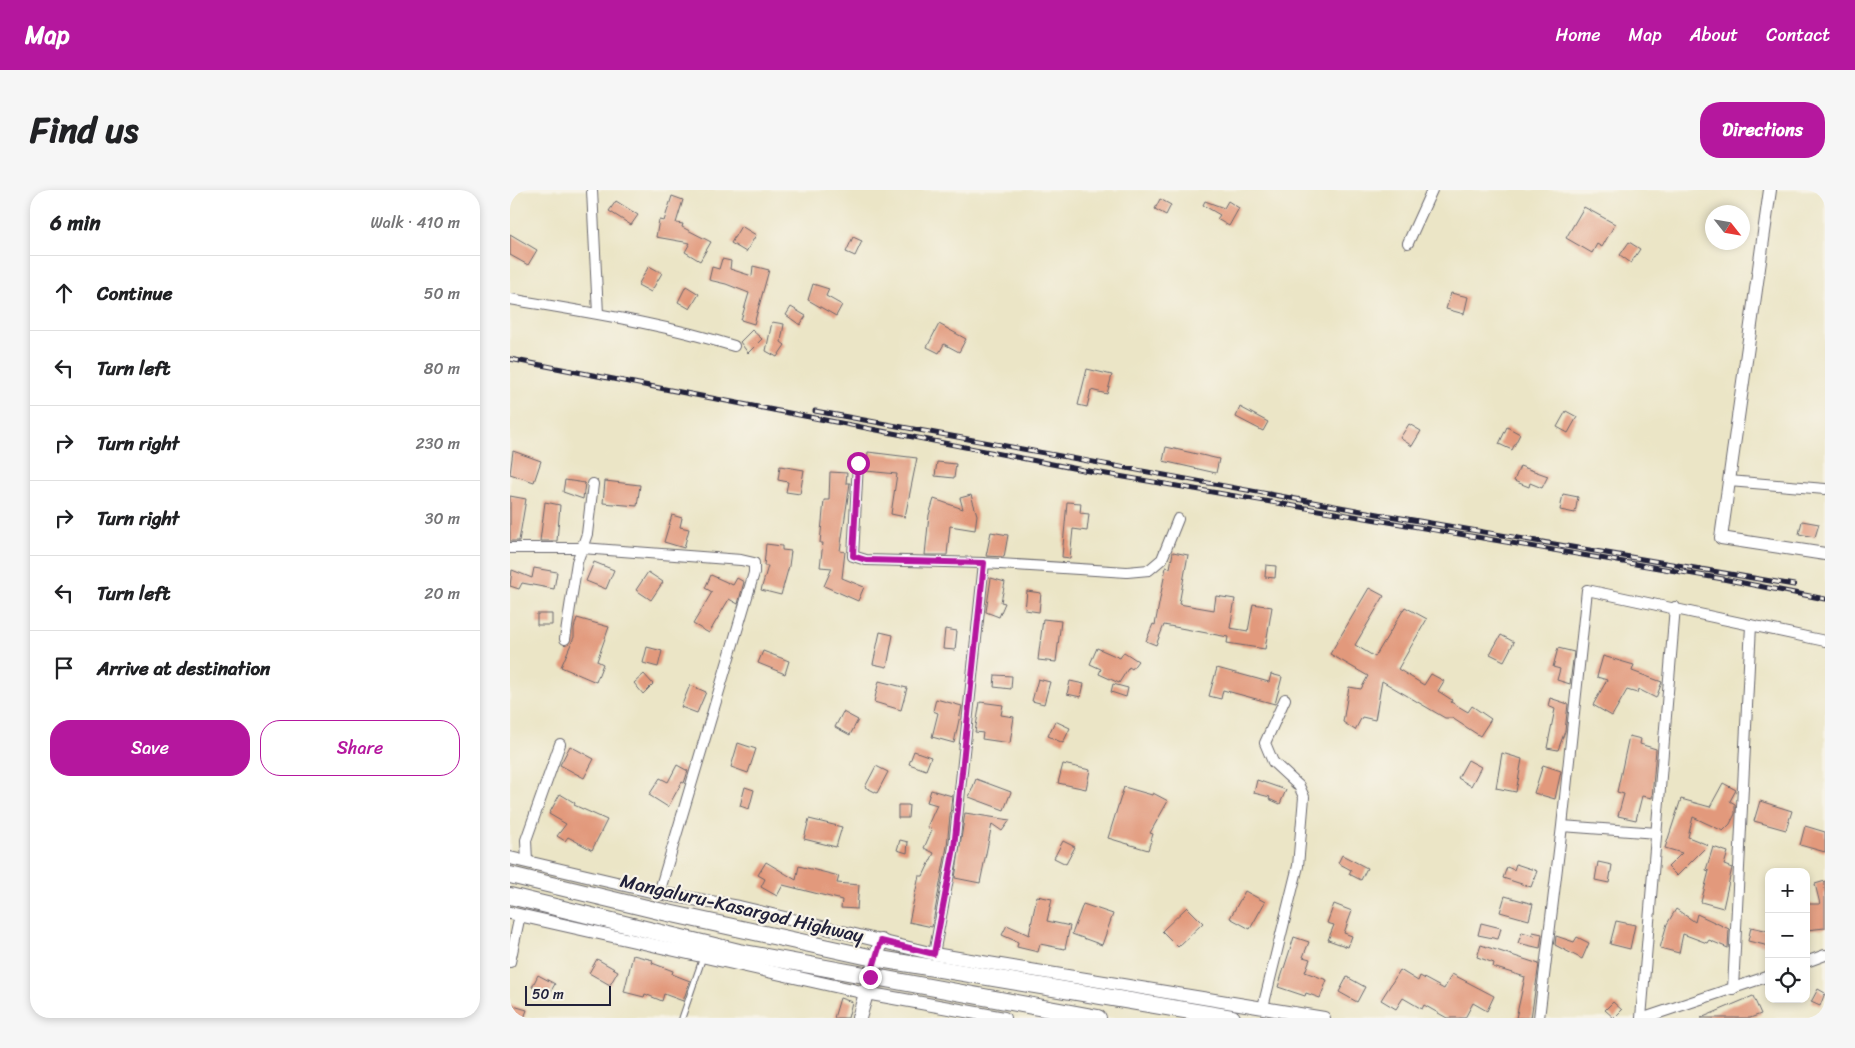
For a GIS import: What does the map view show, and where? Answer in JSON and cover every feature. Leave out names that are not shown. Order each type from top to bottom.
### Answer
[{"type":"highway","name":"Mangaluru-Kasargod Highway","points":[[510,875],[659,911],[874,958],[1232,1018]]},
{"type":"highway","name":"Mangaluru-Kasargod Highway","points":[[510,896],[868,985],[1098,1018]]},
{"type":"main road","points":[[859,1018],[874,958],[881,941]]},
{"type":"street","points":[[592,190],[598,314]]},
{"type":"street","points":[[1408,243],[1432,190]]},
{"type":"street","points":[[1770,190],[1721,538],[1825,554]]},
{"type":"street","points":[[510,299],[598,314],[705,337],[734,346]]},
{"type":"street","points":[[858,463],[853,556],[866,560],[984,563],[1127,572],[1149,570],[1162,559],[1178,519]]},
{"type":"street","points":[[1728,481],[1825,489]]},
{"type":"street","points":[[565,640],[577,562],[587,534],[593,484]]},
{"type":"street","points":[[510,548],[582,548],[741,560],[754,563],[754,573],[659,892]]},
{"type":"street","points":[[934,954],[954,848],[984,563]]},
{"type":"street","points":[[1539,1018],[1587,590],[1675,607],[1825,641]]},
{"type":"street","points":[[1675,607],[1642,1018],[1765,977]]},
{"type":"street","points":[[1733,989],[1751,625]]},
{"type":"street","points":[[1263,1007],[1298,866],[1304,797],[1299,786],[1273,762],[1265,743],[1285,699]]},
{"type":"street","points":[[527,862],[526,840],[560,744]]},
{"type":"street","points":[[1562,826],[1657,833]]},
{"type":"street","points":[[510,858],[659,892],[739,907],[934,954],[1324,1018]]},
{"type":"street","points":[[510,962],[515,914],[703,957],[868,985],[1004,1018]]},
{"type":"street","points":[[1810,961],[1825,955]]},
{"type":"lane","points":[[682,1018],[703,957]]},
{"type":"building","points":[[672,196],[683,200],[676,223],[683,224],[682,227],[711,242],[700,261],[685,252],[690,243],[656,237],[659,220],[664,221]]},
{"type":"building","points":[[1160,199],[1171,205],[1166,215],[1155,209]]},
{"type":"building","points":[[616,201],[638,215],[631,225],[609,211]]},
{"type":"building","points":[[1205,201],[1224,208],[1228,201],[1239,208],[1229,226],[1217,219],[1220,215],[1203,205]]},
{"type":"building","points":[[1584,207],[1615,224],[1602,247],[1597,244],[1592,253],[1566,238]]},
{"type":"building","points":[[741,226],[756,235],[746,252],[731,243]]},
{"type":"building","points":[[510,234],[537,250],[528,265],[510,255]]},
{"type":"building","points":[[853,237],[862,241],[855,256],[846,252]]},
{"type":"building","points":[[1629,242],[1640,249],[1631,263],[1620,255]]},
{"type":"building","points":[[722,259],[731,261],[730,269],[752,276],[753,266],[769,270],[754,324],[741,320],[749,293],[709,280],[712,267],[719,269]]},
{"type":"building","points":[[649,266],[662,273],[651,292],[638,285]]},
{"type":"building","points":[[813,284],[829,289],[826,296],[842,305],[836,316],[808,300]]},
{"type":"building","points":[[686,286],[699,294],[690,309],[678,302]]},
{"type":"building","points":[[1451,293],[1468,297],[1464,314],[1446,309]]},
{"type":"building","points":[[791,307],[806,316],[800,325],[786,315]]},
{"type":"building","points":[[772,322],[784,324],[781,342],[785,345],[777,357],[766,351]]},
{"type":"building","points":[[939,324],[966,339],[959,352],[944,344],[939,353],[927,347]]},
{"type":"building","points":[[752,330],[762,339],[748,353],[740,342]]},
{"type":"building","points":[[1087,369],[1112,375],[1107,394],[1091,390],[1087,407],[1078,405]]},
{"type":"building","points":[[1240,407],[1268,422],[1263,431],[1236,417]]},
{"type":"building","points":[[1566,411],[1577,417],[1568,433],[1557,427]]},
{"type":"building","points":[[1409,424],[1421,431],[1412,446],[1400,438]]},
{"type":"building","points":[[1507,427],[1520,434],[1512,450],[1499,444]]},
{"type":"building","points":[[1166,447],[1219,459],[1216,473],[1163,461]]},
{"type":"building","points":[[513,451],[541,461],[534,482],[510,474]]},
{"type":"building","points":[[868,452],[917,458],[905,517],[891,514],[897,474],[866,471]]},
{"type":"building","points":[[937,462],[956,464],[954,478],[935,476]]},
{"type":"building","points":[[780,466],[804,470],[800,494],[786,492],[788,482],[778,480]]},
{"type":"building","points":[[1520,466],[1548,476],[1542,488],[1530,483],[1529,487],[1514,481]]},
{"type":"building","points":[[830,472],[847,473],[846,483],[850,483],[840,551],[845,552],[842,578],[864,587],[858,601],[824,586],[832,568],[820,567],[823,543],[820,543],[824,500],[829,500]]},
{"type":"building","points":[[565,480],[585,483],[583,499],[563,492]]},
{"type":"building","points":[[605,481],[640,485],[637,506],[603,503]]},
{"type":"building","points":[[1563,494],[1578,497],[1575,513],[1560,510]]},
{"type":"building","points":[[971,495],[977,515],[975,530],[950,526],[947,555],[925,555],[929,515],[934,499],[963,509],[960,498]]},
{"type":"building","points":[[510,496],[526,499],[519,541],[510,541]]},
{"type":"building","points":[[545,502],[560,505],[557,541],[540,541]]},
{"type":"building","points":[[1067,502],[1081,503],[1080,513],[1089,514],[1087,531],[1073,529],[1070,558],[1062,557]]},
{"type":"building","points":[[672,515],[682,518],[680,527],[689,529],[684,548],[664,542]]},
{"type":"building","points":[[1802,521],[1819,524],[1815,537],[1799,534]]},
{"type":"building","points":[[991,532],[1008,535],[1004,557],[986,556]]},
{"type":"building","points":[[766,544],[782,546],[782,550],[791,551],[781,595],[761,590],[768,566],[764,566]]},
{"type":"building","points":[[1173,552],[1188,555],[1179,604],[1214,610],[1216,596],[1235,599],[1230,628],[1248,631],[1253,604],[1272,607],[1265,649],[1227,643],[1228,637],[1164,625],[1156,645],[1146,641],[1153,624],[1155,625],[1166,567],[1170,568]]},
{"type":"building","points":[[594,562],[614,570],[606,589],[586,581]]},
{"type":"building","points":[[1266,565],[1276,566],[1275,578],[1265,577]]},
{"type":"building","points":[[534,568],[557,572],[554,589],[522,583],[519,589],[510,586],[512,570],[532,578]]},
{"type":"building","points":[[648,572],[663,582],[651,600],[636,590]]},
{"type":"building","points":[[711,575],[733,585],[737,578],[744,582],[738,604],[729,599],[709,633],[693,624],[712,592],[705,588]]},
{"type":"building","points":[[991,578],[1005,582],[1001,602],[1005,603],[999,617],[986,612]]},
{"type":"building","points":[[1369,588],[1384,596],[1355,645],[1375,657],[1405,607],[1427,619],[1398,669],[1424,685],[1431,674],[1444,681],[1438,691],[1452,700],[1451,702],[1468,712],[1472,706],[1491,719],[1480,736],[1452,718],[1445,718],[1382,681],[1375,720],[1362,717],[1355,730],[1343,722],[1349,687],[1361,689],[1368,676],[1330,654]]},
{"type":"building","points":[[1027,591],[1041,593],[1039,612],[1025,610]]},
{"type":"building","points":[[537,614],[552,614],[552,625],[537,625]]},
{"type":"building","points":[[577,618],[609,627],[597,661],[603,664],[596,682],[561,667],[574,637]]},
{"type":"building","points":[[1043,619],[1061,621],[1056,662],[1038,660]]},
{"type":"building","points":[[945,629],[957,631],[955,650],[943,649]]},
{"type":"building","points":[[880,632],[893,635],[887,667],[873,664]]},
{"type":"building","points":[[1501,635],[1514,642],[1504,661],[1490,654]]},
{"type":"building","points":[[647,647],[662,651],[658,667],[643,663]]},
{"type":"building","points":[[1097,648],[1120,658],[1124,652],[1138,661],[1132,669],[1129,667],[1119,683],[1099,674],[1101,669],[1090,664]]},
{"type":"building","points":[[1558,648],[1574,652],[1570,684],[1557,680],[1560,669],[1553,667]]},
{"type":"building","points":[[763,651],[789,661],[785,674],[758,663]]},
{"type":"building","points":[[1603,656],[1634,665],[1632,671],[1662,682],[1656,698],[1638,689],[1637,693],[1627,690],[1612,716],[1593,705],[1607,680],[1597,677]]},
{"type":"building","points":[[1217,668],[1269,682],[1271,674],[1282,677],[1275,704],[1223,690],[1221,699],[1209,696]]},
{"type":"building","points":[[644,674],[653,684],[643,694],[634,683]]},
{"type":"building","points":[[995,675],[1012,676],[1011,689],[994,687]]},
{"type":"building","points":[[1038,679],[1050,682],[1044,704],[1032,701]]},
{"type":"building","points":[[879,681],[907,688],[901,710],[874,702]]},
{"type":"building","points":[[1070,681],[1084,684],[1081,697],[1067,694]]},
{"type":"building","points":[[1113,684],[1128,688],[1126,697],[1111,692]]},
{"type":"building","points":[[690,685],[706,692],[697,713],[681,707]]},
{"type":"building","points":[[1550,698],[1568,704],[1565,731],[1558,750],[1547,748],[1555,709],[1548,706]]},
{"type":"building","points":[[936,699],[962,706],[954,743],[932,737],[938,713],[933,711]]},
{"type":"building","points":[[980,702],[1003,705],[1001,715],[1014,717],[1010,743],[982,739],[983,733],[975,732]]},
{"type":"building","points":[[843,712],[858,720],[850,735],[835,727]]},
{"type":"building","points":[[1055,721],[1070,728],[1063,743],[1048,736]]},
{"type":"building","points":[[1629,736],[1641,739],[1640,744],[1656,749],[1652,798],[1642,796],[1636,820],[1618,816],[1624,794],[1617,792]]},
{"type":"building","points":[[738,743],[756,749],[748,773],[731,767]]},
{"type":"building","points":[[570,746],[594,759],[584,778],[560,765]]},
{"type":"building","points":[[914,751],[931,757],[926,770],[909,764]]},
{"type":"building","points":[[1502,753],[1522,759],[1516,792],[1496,788]]},
{"type":"building","points":[[1468,760],[1481,767],[1471,786],[1458,778]]},
{"type":"building","points":[[1063,764],[1090,770],[1086,789],[1058,783]]},
{"type":"building","points":[[677,765],[688,771],[684,783],[682,782],[668,807],[649,795],[660,778],[668,782]]},
{"type":"building","points":[[1543,765],[1561,771],[1555,799],[1534,793]]},
{"type":"building","points":[[876,766],[888,772],[877,793],[865,787]]},
{"type":"building","points":[[976,779],[1011,792],[1004,810],[969,797]]},
{"type":"building","points":[[1257,780],[1286,790],[1280,804],[1269,799],[1270,797],[1254,793]]},
{"type":"building","points":[[1723,783],[1736,790],[1730,801],[1735,804],[1735,814],[1730,824],[1723,831],[1693,817],[1688,837],[1708,845],[1677,876],[1668,867],[1682,853],[1665,848],[1681,799],[1710,807]]},
{"type":"building","points":[[745,787],[754,790],[749,809],[740,806]]},
{"type":"building","points":[[1124,787],[1152,795],[1153,793],[1168,801],[1150,833],[1153,834],[1148,850],[1108,838]]},
{"type":"building","points":[[931,790],[952,796],[947,846],[932,927],[909,922],[919,876],[923,876],[934,853],[924,848],[932,830],[927,827],[937,805],[927,802]]},
{"type":"building","points":[[560,794],[575,803],[574,805],[607,820],[592,850],[568,837],[565,841],[557,836],[566,824],[549,814]]},
{"type":"building","points":[[1760,801],[1792,811],[1786,830],[1754,821]]},
{"type":"building","points":[[898,805],[909,805],[908,818],[898,818]]},
{"type":"building","points":[[965,813],[1010,820],[1002,831],[992,824],[980,883],[955,878]]},
{"type":"building","points":[[809,819],[842,827],[836,847],[804,839]]},
{"type":"building","points":[[1805,826],[1825,832],[1825,852],[1800,845]]},
{"type":"building","points":[[900,840],[908,842],[907,853],[897,850]]},
{"type":"building","points":[[1063,841],[1075,847],[1066,864],[1054,858]]},
{"type":"building","points":[[1713,847],[1728,852],[1724,865],[1732,868],[1723,908],[1701,902],[1709,871],[1706,870]]},
{"type":"building","points":[[1342,855],[1367,868],[1361,880],[1349,874],[1351,870],[1338,863]]},
{"type":"building","points":[[766,862],[796,880],[799,866],[839,876],[837,883],[859,885],[857,909],[841,908],[842,900],[783,885],[777,896],[761,887],[765,879],[758,875]]},
{"type":"building","points":[[1598,862],[1612,865],[1609,883],[1595,880]]},
{"type":"building","points":[[1516,864],[1537,871],[1531,887],[1503,878],[1507,867],[1514,870]]},
{"type":"building","points":[[1825,881],[1825,928],[1810,930],[1810,904],[1820,904],[1815,884]]},
{"type":"building","points":[[1245,891],[1265,902],[1250,929],[1230,918]]},
{"type":"building","points":[[1037,896],[1052,899],[1047,921],[1070,926],[1065,949],[1040,944],[1038,952],[1017,947],[1018,942],[1002,935],[1007,925],[1029,935]]},
{"type":"building","points":[[1505,896],[1533,904],[1529,920],[1500,912]]},
{"type":"building","points":[[1083,904],[1113,914],[1102,945],[1072,934]]},
{"type":"building","points":[[1334,904],[1352,911],[1344,933],[1352,936],[1348,947],[1328,940],[1334,925],[1327,923]]},
{"type":"building","points":[[1187,907],[1203,923],[1178,947],[1162,931]]},
{"type":"building","points":[[1676,909],[1695,922],[1697,914],[1729,929],[1728,948],[1709,940],[1707,943],[1683,934],[1679,953],[1660,948],[1667,924]]},
{"type":"building","points":[[1616,921],[1635,925],[1630,949],[1610,944]]},
{"type":"building","points":[[1481,923],[1501,928],[1498,939],[1478,935]]},
{"type":"building","points":[[1751,927],[1765,930],[1765,945],[1748,941]]},
{"type":"building","points":[[1522,932],[1535,936],[1532,934],[1533,932],[1542,934],[1540,948],[1518,943]]},
{"type":"building","points":[[1556,936],[1574,942],[1577,937],[1589,943],[1582,959],[1555,945]]},
{"type":"building","points":[[1294,937],[1309,942],[1303,957],[1310,959],[1305,972],[1327,980],[1320,998],[1306,993],[1305,996],[1278,987]]},
{"type":"building","points":[[1481,945],[1539,964],[1531,1018],[1516,1018],[1525,977],[1493,967],[1494,963],[1477,957]]},
{"type":"building","points":[[633,955],[653,960],[652,963],[673,971],[672,974],[690,981],[683,1001],[664,994],[662,1001],[645,994],[644,997],[624,992]]},
{"type":"building","points":[[597,959],[618,971],[610,985],[589,973]]},
{"type":"building","points":[[1400,970],[1418,981],[1420,976],[1444,989],[1452,974],[1494,996],[1487,1011],[1473,1003],[1465,1018],[1447,1018],[1424,1005],[1422,1009],[1403,998],[1396,1009],[1381,1000]]},
{"type":"building","points":[[538,975],[555,984],[548,996],[532,987]]},
{"type":"building","points":[[1347,977],[1365,987],[1357,1002],[1339,992]]},
{"type":"building","points":[[1818,989],[1825,993],[1820,1006],[1811,1002]]},
{"type":"building","points":[[1753,996],[1761,1014],[1750,1018],[1701,1018]]},
{"type":"building","points":[[840,998],[852,1002],[848,1018],[834,1018]]},
{"type":"building","points":[[1613,1002],[1622,1010],[1614,1018],[1605,1010]]},
{"type":"building","points":[[510,1005],[527,1010],[524,1018],[510,1018]]},
{"type":"railway","points":[[510,359],[1083,470],[1723,579],[1825,599]]},
{"type":"railway","points":[[815,411],[1378,514],[1794,585]]},
{"type":"route","points":[[858,463],[853,556],[866,560],[984,563],[954,848],[934,954],[881,941],[874,958],[870,977]]}]
